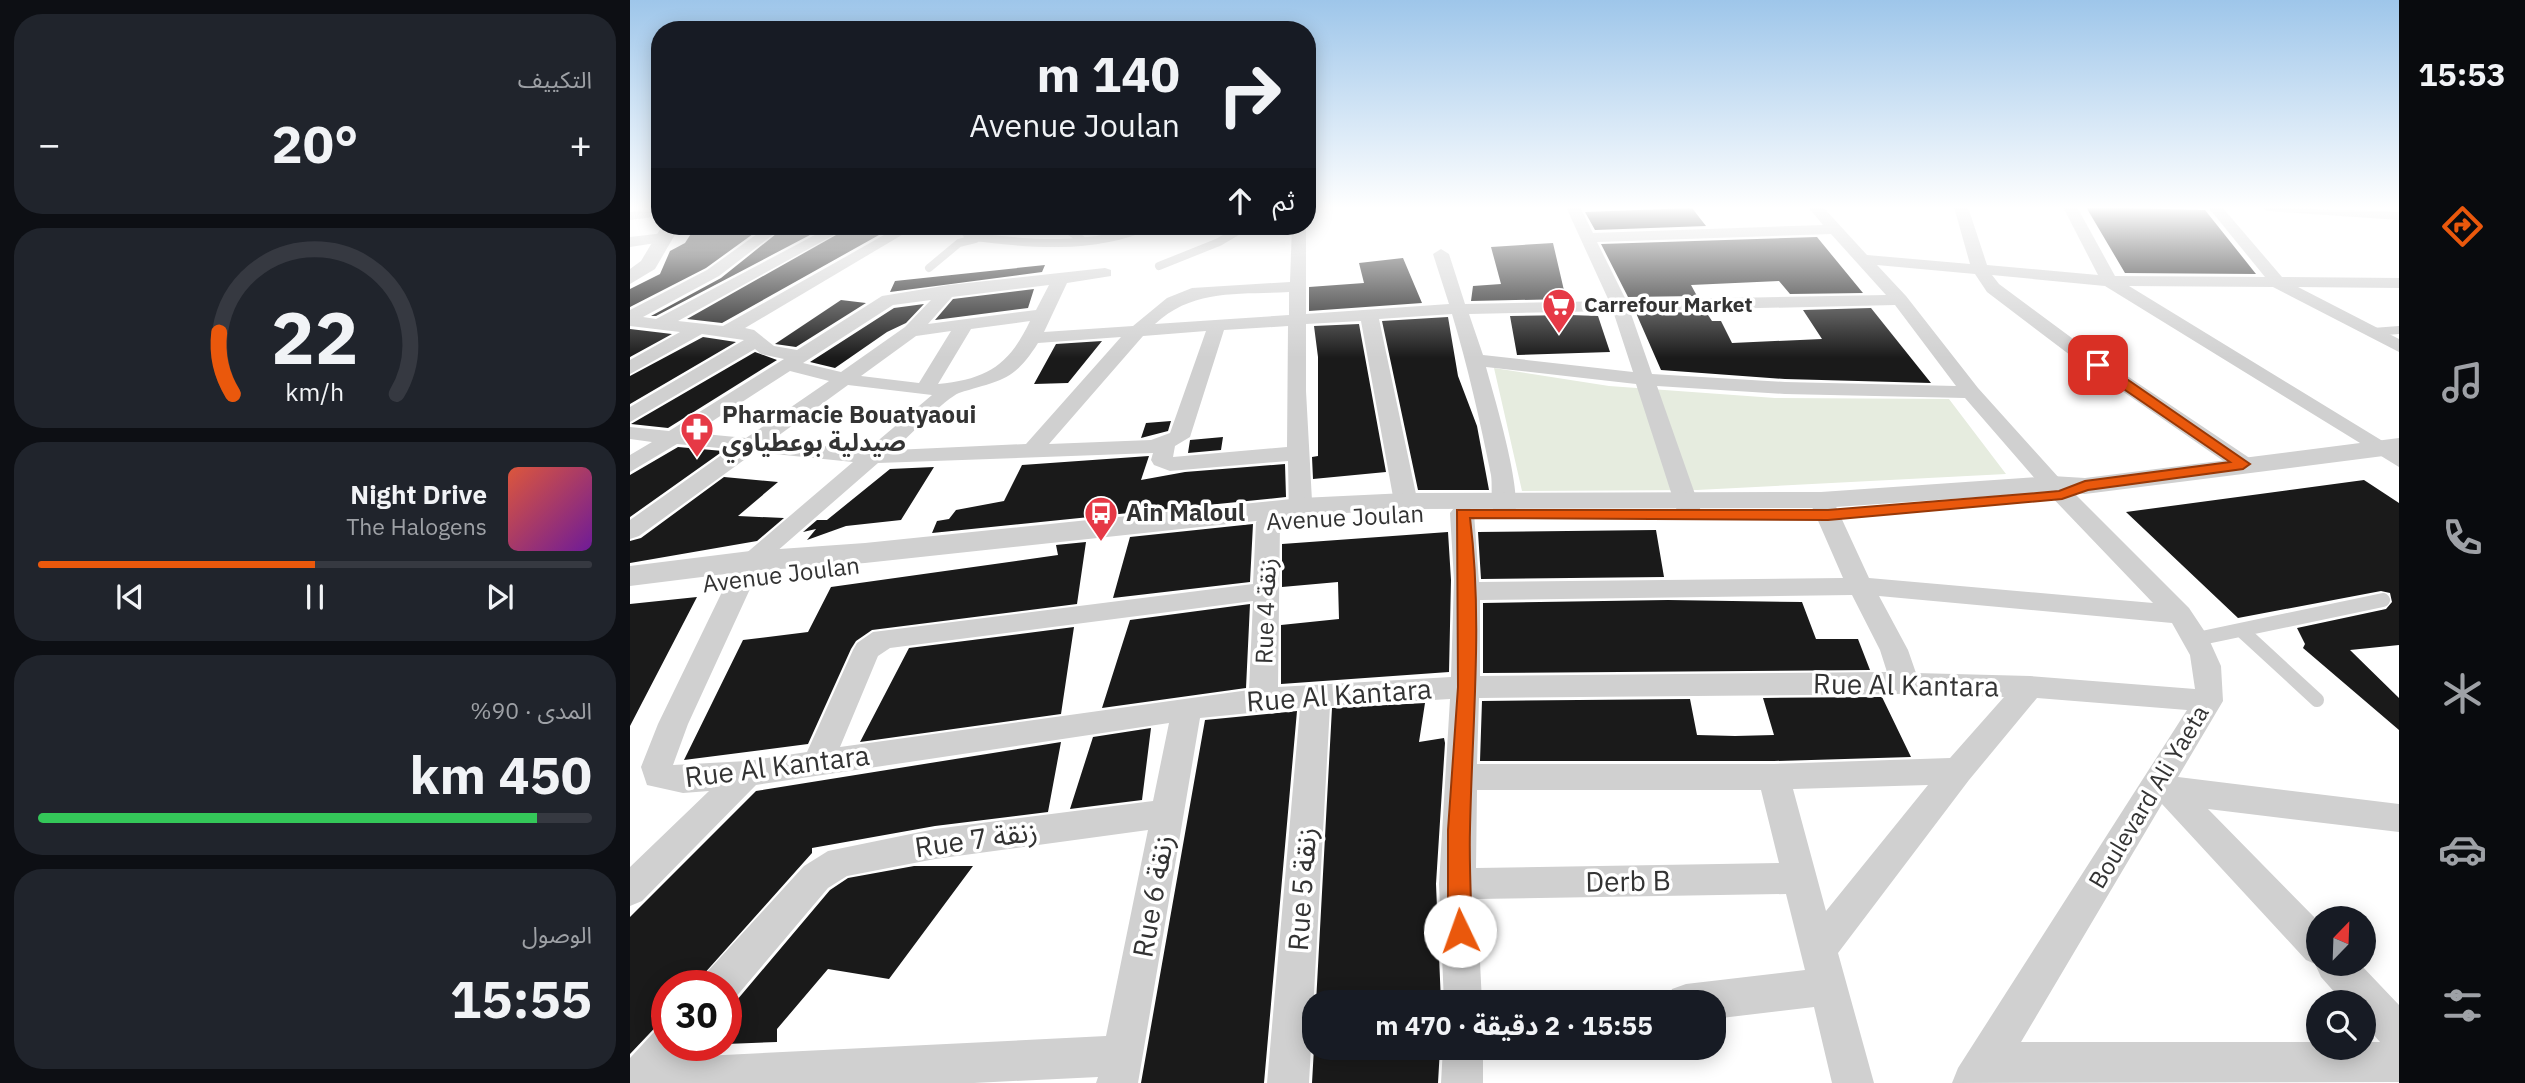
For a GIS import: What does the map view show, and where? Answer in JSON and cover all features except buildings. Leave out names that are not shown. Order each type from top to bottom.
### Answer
[{"type":"street","points":[[630,278],[648,265],[653,258]]},
{"type":"street","points":[[630,319],[713,273],[734,258]]},
{"type":"street","points":[[661,323],[784,258]]},
{"type":"street","points":[[727,331],[855,258]]},
{"type":"street","points":[[1299,258],[1296,391],[1301,513]]},
{"type":"street","points":[[1442,258],[1456,309],[1475,360],[1503,479],[1504,506]]},
{"type":"street","points":[[1595,258],[1620,306],[1688,507]]},
{"type":"street","points":[[1975,258],[1979,270],[2014,306],[2243,464]]},
{"type":"street","points":[[2097,258],[2109,281],[2394,451]]},
{"type":"street","points":[[2257,258],[2279,284],[2399,346]]},
{"type":"street","points":[[1861,259],[2109,281],[2399,283]]},
{"type":"street","name":"Boulevard Ali Yaeta","points":[[1861,259],[1899,300],[1971,392],[2066,488],[2180,615],[2197,639],[2210,670],[2208,701],[2166,785],[1980,1072]]},
{"type":"street","points":[[630,465],[888,300],[949,290],[1105,273]]},
{"type":"street","points":[[630,319],[749,334],[768,350],[844,378],[882,387],[925,389],[977,382],[1006,371],[1030,338],[1062,277]]},
{"type":"street","points":[[1030,453],[1140,328],[1184,295],[1299,286]]},
{"type":"street","points":[[630,531],[747,445],[911,331],[949,290]]},
{"type":"street","points":[[1030,338],[1140,328],[1456,309],[1899,300]]},
{"type":"street","points":[[1368,314],[1407,507]]},
{"type":"street","points":[[911,331],[1040,315]]},
{"type":"street","points":[[925,389],[965,324]]},
{"type":"street","points":[[630,433],[873,457],[1125,449],[1165,444],[1179,437],[1217,325]]},
{"type":"street","points":[[630,368],[702,327]]},
{"type":"street","points":[[630,416],[755,341]]},
{"type":"street","points":[[1475,360],[1644,381],[1842,391],[1971,392]]},
{"type":"street","points":[[746,570],[955,386]]},
{"type":"street","points":[[1165,444],[1162,460],[1170,464],[1299,453]]},
{"type":"street","name":"Avenue Joulan","points":[[630,594],[746,570],[865,553],[1301,513],[1407,507],[1824,507],[2066,488],[2243,464],[2394,451]]},
{"type":"street","name":"Avenue Joulan","points":[[1407,507],[1462,513],[1504,506]]},
{"type":"street","points":[[1824,507],[1860,586],[1894,650],[1905,683]]},
{"type":"street","name":"Avenue Joulan","points":[[630,576],[746,570],[1268,522],[1301,513]]},
{"type":"street","points":[[1462,513],[1467,591],[1467,687],[1457,884],[1462,990]]},
{"type":"street","name":"Rue 4 زنقة","points":[[1263,699],[1268,522]]},
{"type":"street","name":"Rue Al Kantara","points":[[746,570],[673,723],[657,766],[659,776],[683,780],[747,774],[1263,699],[1467,687],[1905,683],[2030,687],[2208,701]]},
{"type":"street","points":[[1467,591],[1860,586],[2180,615]]},
{"type":"street","points":[[817,763],[867,650],[883,639],[1266,591]]},
{"type":"street","points":[[1726,993],[1823,968],[1958,771],[2030,687]]},
{"type":"street","name":"Rue 5 زنقة","points":[[1288,1083],[1316,695]]},
{"type":"street","name":"Rue 6 زنقة","points":[[1120,1069],[1187,708]]},
{"type":"street","points":[[1461,777],[1774,777],[1958,771]]},
{"type":"street","points":[[630,890],[747,774]]},
{"type":"street","points":[[1774,777],[1853,1083]]},
{"type":"street","points":[[2166,785],[2399,818]]},
{"type":"street","points":[[2166,785],[2306,934]]},
{"type":"street","name":"Rue 7 زنقة","points":[[734,970],[822,872],[854,858],[1168,813]]},
{"type":"street","name":"Derb B","points":[[1457,884],[1798,878]]},
{"type":"street","points":[[2345,976],[2399,1033]]},
{"type":"street","points":[[1462,1083],[1463,1060]]},
{"type":"street","points":[[636,1082],[654,1061]]},
{"type":"street","points":[[1980,1072],[2399,1062]]},
{"type":"street","points":[[636,1082],[1120,1069]]},
{"type":"lane","points":[[929,268],[941,258]]},
{"type":"lane","points":[[1158,266],[1175,258]]},
{"type":"lane","points":[[2373,332],[2399,330]]},
{"type":"lane","points":[[2197,639],[2383,600]]},
{"type":"lane","points":[[2241,630],[2318,700]]},
{"type":"shaded area","points":[[1494,368],[1609,386],[1775,398],[1949,399],[2006,474],[1697,490],[1522,491]]},
{"type":"place","name":"Carrefour Market","points":[[1559,335]]},
{"type":"place","name":"Pharmacie Bouatyaoui صيدلية بوعطياوي","points":[[697,459]]},
{"type":"place","name":"Ain Maloul","points":[[1101,543]]},
{"type":"route","points":[[1460,931],[1457,884],[1467,687],[1466,550],[1462,513],[1828,515],[2062,495],[2085,486],[2243,464],[2098,365]]}]
